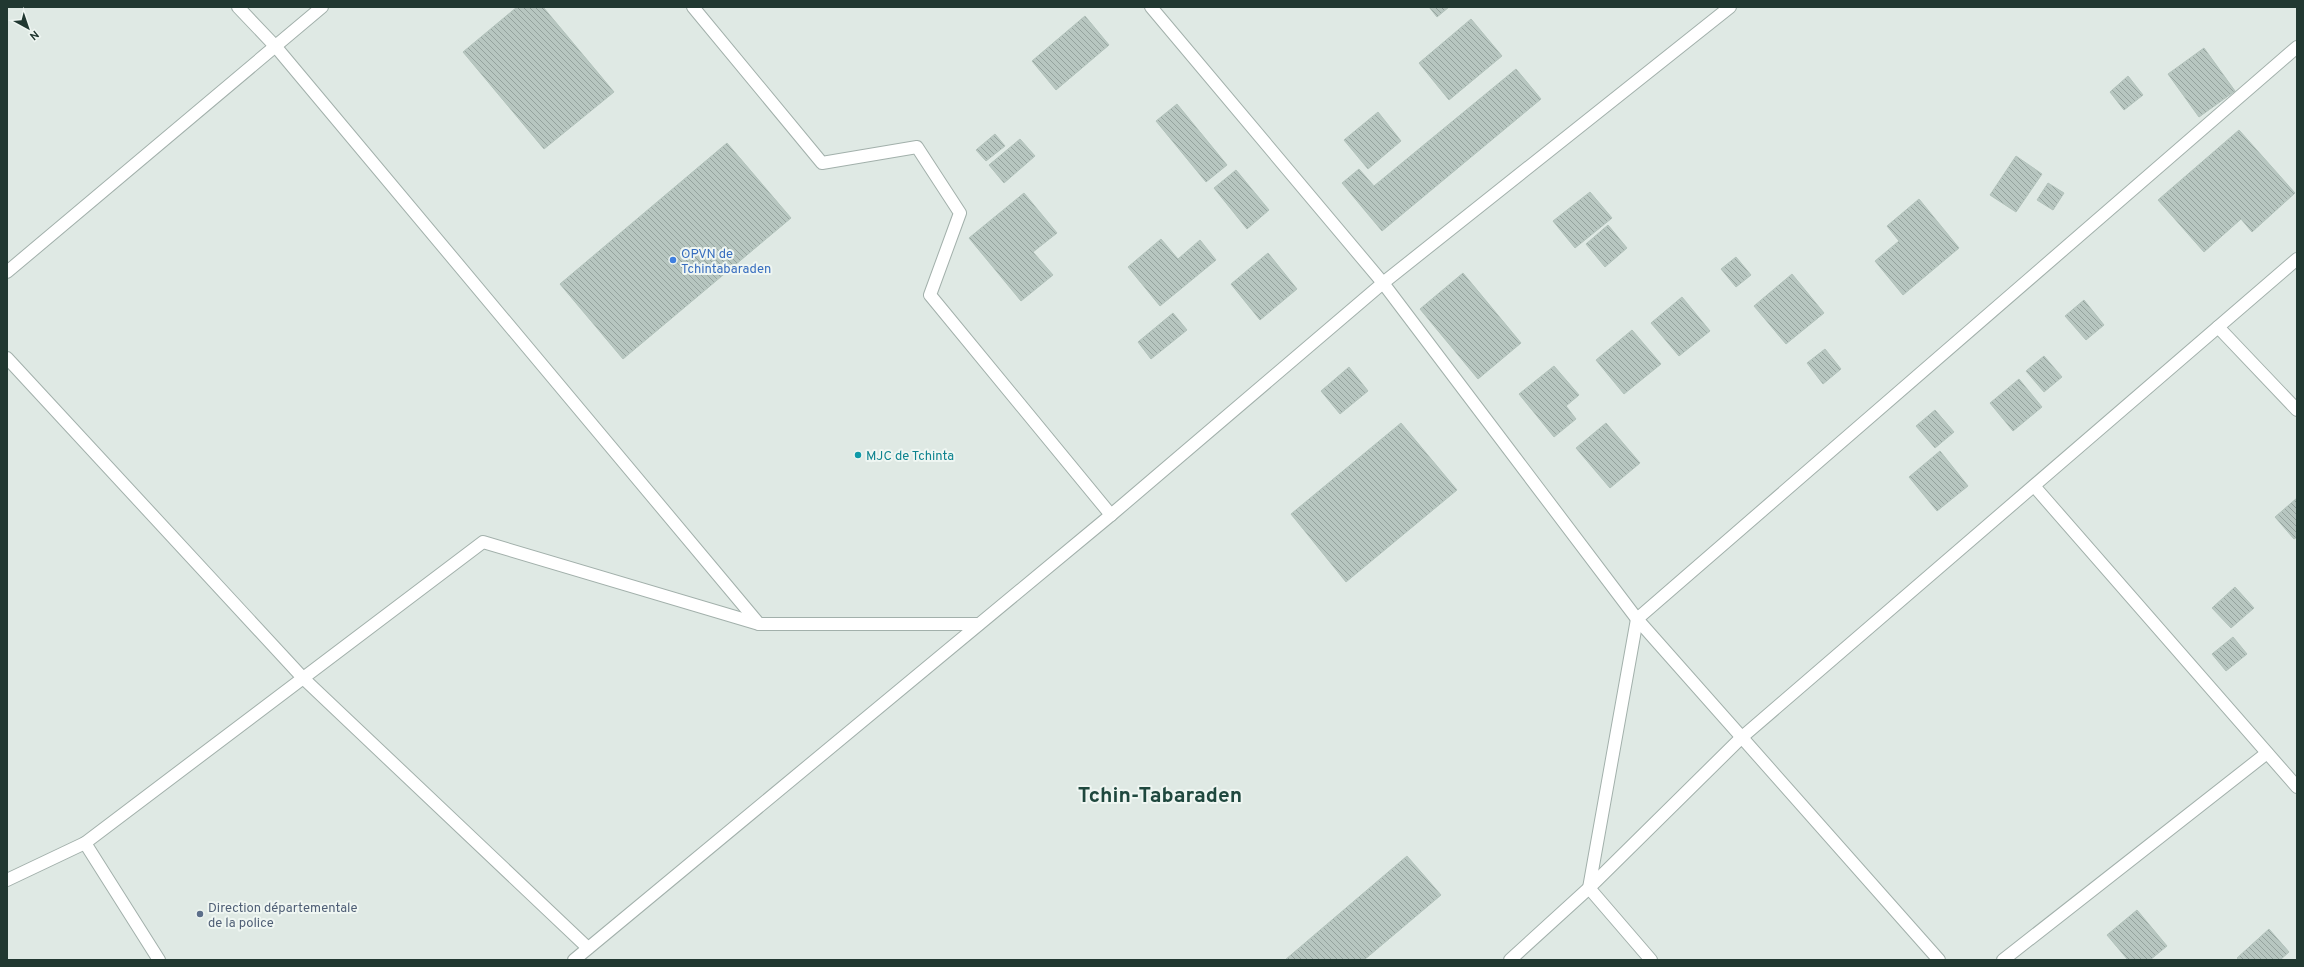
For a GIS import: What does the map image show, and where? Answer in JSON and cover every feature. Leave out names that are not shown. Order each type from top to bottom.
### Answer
[{"type":"street","points":[[238,7],[276,48],[759,624]]},
{"type":"street","points":[[7,272],[276,48],[322,7]]},
{"type":"street","points":[[693,7],[822,163],[917,147],[960,213],[930,295],[1111,515]]},
{"type":"street","points":[[1151,7],[1383,283],[1637,619],[1939,960]]},
{"type":"street","points":[[574,960],[1111,515],[1383,283],[1730,7]]},
{"type":"street","points":[[1589,888],[1637,619],[2297,47]]},
{"type":"street","points":[[1510,960],[1589,888],[1741,738],[2297,259]]},
{"type":"street","points":[[2218,327],[2297,410]]},
{"type":"street","points":[[7,358],[303,678],[588,948]]},
{"type":"street","points":[[2034,486],[2297,787]]},
{"type":"street","points":[[7,880],[85,843],[483,542],[759,624],[979,624]]},
{"type":"street","points":[[2003,960],[2267,753]]},
{"type":"street","points":[[85,843],[159,960]]},
{"type":"street","points":[[1589,888],[1651,960]]},
{"type":"building","points":[[517,7],[543,7],[614,92],[544,149],[463,52]]},
{"type":"building","points":[[1429,7],[1449,7],[1437,17]]},
{"type":"building","points":[[1085,16],[1109,45],[1056,90],[1032,61]]},
{"type":"building","points":[[1471,19],[1502,56],[1449,100],[1419,63]]},
{"type":"building","points":[[2204,48],[2235,91],[2199,117],[2168,74]]},
{"type":"building","points":[[1516,69],[1541,99],[1382,231],[1342,183],[1359,169],[1374,186]]},
{"type":"building","points":[[2128,76],[2143,95],[2124,110],[2110,92]]},
{"type":"building","points":[[1177,104],[1227,165],[1206,182],[1156,121]]},
{"type":"building","points":[[1378,112],[1401,141],[1368,169],[1344,140]]},
{"type":"building","points":[[2239,130],[2295,193],[2252,232],[2241,219],[2204,252],[2158,200]]},
{"type":"building","points":[[995,134],[1005,146],[986,161],[976,150]]},
{"type":"building","points":[[1020,139],[1035,156],[1004,183],[989,165]]},
{"type":"building","points":[[727,143],[791,218],[623,359],[560,284]]},
{"type":"building","points":[[2016,156],[2042,174],[2016,212],[1990,195]]},
{"type":"building","points":[[1236,170],[1269,210],[1247,229],[1214,188]]},
{"type":"building","points":[[2048,183],[2064,193],[2053,210],[2037,200]]},
{"type":"building","points":[[1590,192],[1612,218],[1575,248],[1553,221]]},
{"type":"building","points":[[1024,193],[1057,233],[1033,252],[1053,275],[1021,301],[969,238]]},
{"type":"building","points":[[1919,199],[1959,248],[1903,295],[1875,261],[1899,241],[1887,226]]},
{"type":"building","points":[[1608,225],[1627,248],[1605,267],[1586,244]]},
{"type":"building","points":[[1161,239],[1178,259],[1200,240],[1216,260],[1160,306],[1128,267]]},
{"type":"building","points":[[1268,253],[1297,289],[1260,320],[1231,284]]},
{"type":"building","points":[[1736,257],[1751,275],[1736,287],[1721,269]]},
{"type":"building","points":[[1463,273],[1521,343],[1478,379],[1420,309]]},
{"type":"building","points":[[1792,274],[1824,313],[1786,344],[1754,306]]},
{"type":"building","points":[[1682,297],[1710,331],[1679,356],[1651,323]]},
{"type":"building","points":[[2084,300],[2104,325],[2086,340],[2065,316]]},
{"type":"building","points":[[1173,313],[1187,330],[1151,359],[1138,342]]},
{"type":"building","points":[[1632,330],[1661,364],[1624,394],[1596,360]]},
{"type":"building","points":[[1825,349],[1841,369],[1823,384],[1807,363]]},
{"type":"building","points":[[2044,356],[2062,377],[2044,392],[2026,371]]},
{"type":"building","points":[[1554,366],[1579,395],[1566,406],[1576,419],[1554,437],[1519,394]]},
{"type":"building","points":[[1349,367],[1368,391],[1340,414],[1321,391]]},
{"type":"building","points":[[2019,379],[2042,407],[2013,431],[1990,403]]},
{"type":"building","points":[[1935,410],[1954,432],[1935,448],[1916,426]]},
{"type":"building","points":[[1401,423],[1457,490],[1346,582],[1291,514]]},
{"type":"building","points":[[1606,423],[1640,463],[1610,488],[1576,448]]},
{"type":"building","points":[[1940,451],[1968,486],[1937,511],[1909,477]]},
{"type":"building","points":[[2297,498],[2297,537],[2294,539],[2275,517]]},
{"type":"building","points":[[2235,587],[2254,608],[2231,628],[2212,608]]},
{"type":"building","points":[[2233,637],[2247,654],[2226,671],[2212,654]]},
{"type":"building","points":[[1407,856],[1441,895],[1364,960],[1285,960]]},
{"type":"building","points":[[2137,910],[2167,946],[2150,960],[2128,960],[2107,935]]},
{"type":"building","points":[[2269,929],[2289,952],[2280,960],[2239,960],[2237,958]]},
{"type":"place","name":"OPVN de Tchintabaraden","points":[[673,260]]},
{"type":"place","name":"MJC de Tchinta","points":[[858,455]]},
{"type":"place","name":"Direction départementale de la police","points":[[200,914]]},
{"type":"district","name":"Tchin-Tabaraden","points":[[1160,795]]}]
